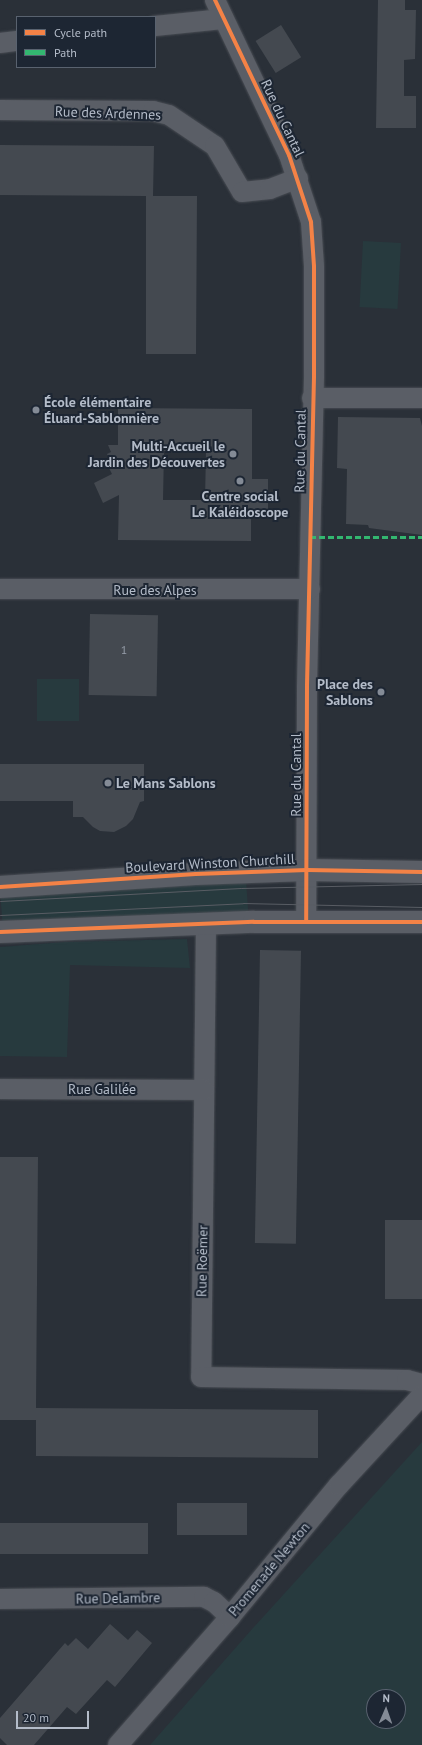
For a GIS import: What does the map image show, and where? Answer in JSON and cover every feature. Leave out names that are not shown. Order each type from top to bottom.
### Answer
[{"type":"street","name":"Rue du Cantal","points":[[215,0],[289,155],[298,178],[310,222],[314,266],[314,377],[312,398],[310,589],[307,687],[306,922]]},
{"type":"street","points":[[156,26],[223,19]]},
{"type":"street","points":[[0,43],[16,41]]},
{"type":"street","name":"Rue des Ardennes","points":[[0,110],[158,112],[169,115],[215,146],[242,192],[270,189],[298,178]]},
{"type":"street","points":[[312,398],[422,398]]},
{"type":"street","name":"Rue des Alpes","points":[[0,589],[310,589]]},
{"type":"street","name":"Boulevard Winston Churchill","points":[[0,887],[196,874],[307,870],[422,872]]},
{"type":"street","points":[[0,932],[206,924],[422,922]]},
{"type":"street","name":"Rue Roëmer","points":[[206,924],[201,1377],[407,1380],[422,1384]]},
{"type":"street","name":"Rue Galilée","points":[[0,1089],[204,1090]]},
{"type":"street","name":"Promenade Newton","points":[[118,1745],[230,1617],[339,1485],[422,1395]]},
{"type":"street","name":"Rue Delambre","points":[[0,1599],[204,1597],[214,1602],[230,1617]]},
{"type":"green space","points":[[363,241],[401,243],[397,309],[360,307]]},
{"type":"green space","points":[[37,679],[79,679],[79,721],[37,721]]},
{"type":"green space","points":[[246,880],[248,912],[3,929],[1,897]]},
{"type":"green space","points":[[187,939],[190,968],[70,965],[67,1057],[0,1056],[0,947],[65,942]]},
{"type":"green space","points":[[422,1442],[422,1745],[150,1745],[253,1628]]},
{"type":"building","points":[[378,0],[405,0],[405,10],[416,10],[415,59],[404,60],[404,96],[416,96],[416,128],[376,128]]},
{"type":"building","points":[[281,25],[301,57],[276,73],[256,41]]},
{"type":"building","points":[[0,145],[154,146],[153,196],[197,196],[196,354],[146,354],[146,196],[0,195]]},
{"type":"building","points":[[118,408],[252,409],[252,479],[268,479],[268,515],[251,515],[251,541],[118,540],[119,495],[103,503],[94,483],[112,474],[108,466],[111,464],[107,454],[111,452],[108,445],[118,445]],"holes":[[[164,451],[206,451],[205,500],[163,500]]]},
{"type":"building","points":[[338,417],[420,418],[422,426],[422,535],[369,528],[368,525],[346,524],[347,469],[337,468]]},
{"type":"building","points":[[90,614],[158,615],[157,696],[89,695]]},
{"type":"building","name":"Le Mans Sablons","points":[[0,764],[144,764],[144,801],[140,802],[133,819],[126,826],[114,832],[100,831],[93,827],[83,817],[73,817],[73,801],[0,801]]},
{"type":"building","points":[[260,950],[301,951],[296,1244],[255,1243]]},
{"type":"building","points":[[0,1157],[38,1157],[36,1408],[318,1410],[318,1458],[36,1456],[36,1420],[0,1420]]},
{"type":"building","points":[[385,1220],[422,1220],[422,1299],[385,1299]]},
{"type":"building","points":[[177,1503],[247,1503],[247,1535],[177,1535]]},
{"type":"building","points":[[0,1523],[148,1523],[148,1554],[0,1554]]},
{"type":"building","points":[[110,1624],[128,1640],[137,1630],[152,1643],[115,1687],[107,1680],[76,1714],[67,1707],[34,1745],[7,1745],[0,1738],[0,1718],[65,1643],[68,1646],[76,1638],[88,1649]]},
{"type":"tram line","points":[[0,901],[241,888],[422,884]]},
{"type":"tram line","points":[[0,915],[243,903],[422,907]]},
{"type":"marked path","points":[[310,537],[422,537]]},
{"type":"cycle path","points":[[215,0],[289,155],[311,222],[314,266],[314,377],[307,687],[306,922]]},
{"type":"cycle path","points":[[0,887],[196,874],[307,870],[422,872]]},
{"type":"cycle path","points":[[0,932],[254,922],[422,922]]},
{"type":"place","name":"École élémentaire Éluard-Sablonnière","points":[[36,410]]},
{"type":"place","name":"Multi-Accueil le Jardin des Découvertes","points":[[233,454]]},
{"type":"place","name":"Centre social Le Kaléidoscope","points":[[240,481]]},
{"type":"place","name":"Place des Sablons","points":[[381,692]]},
{"type":"place","name":"Le Mans Sablons","points":[[108,783]]}]
